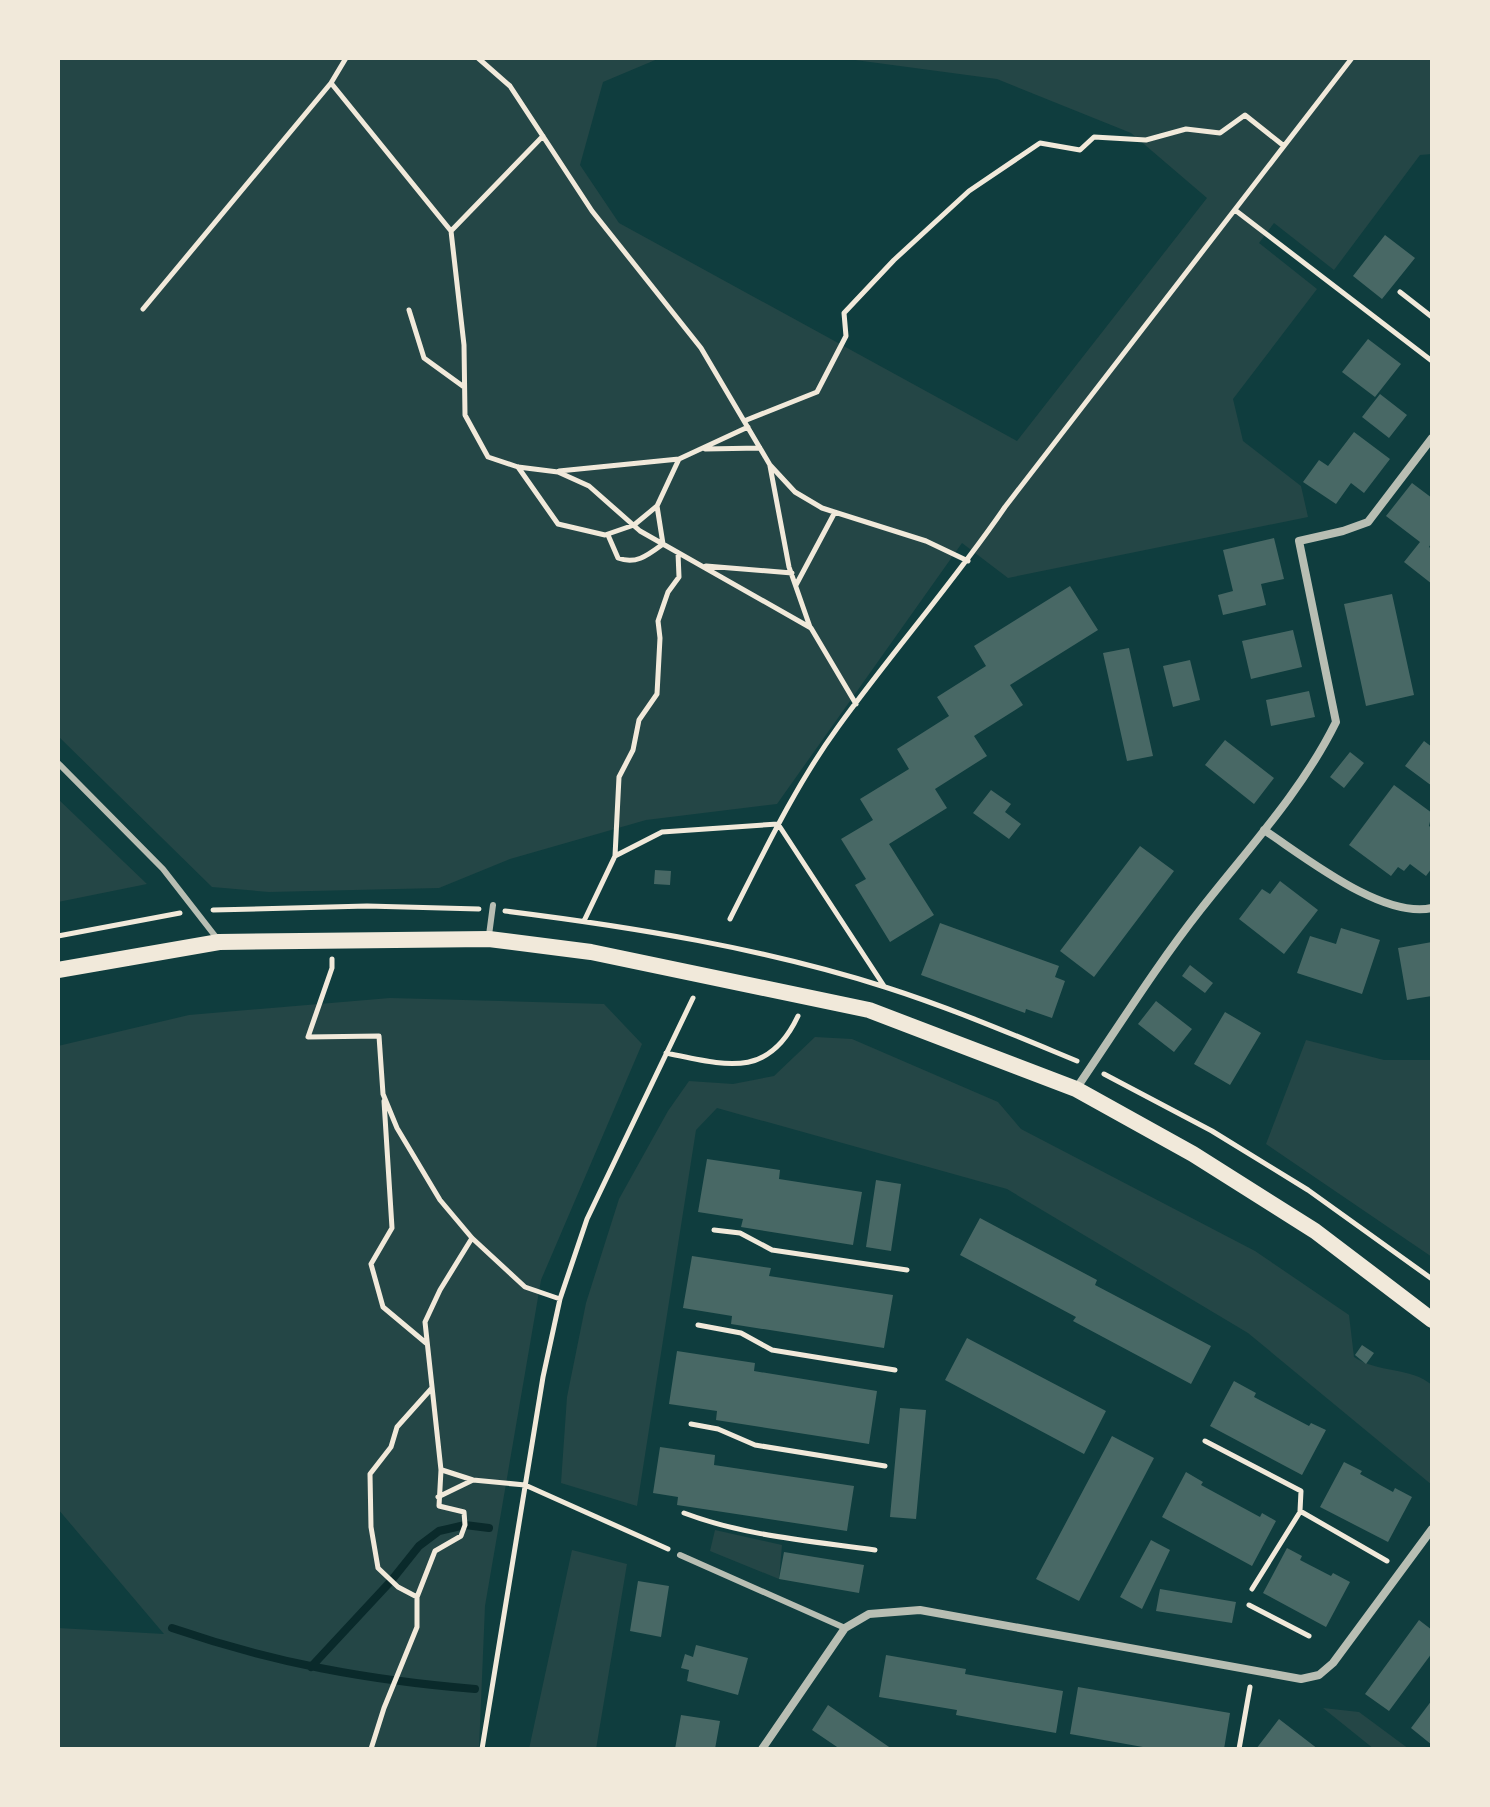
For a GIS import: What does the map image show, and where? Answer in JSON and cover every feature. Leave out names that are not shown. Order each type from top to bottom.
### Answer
[{"type":"main road","points":[[58,970],[219,942],[489,939],[591,952],[869,1010],[1076,1089],[1193,1154],[1315,1231],[1432,1320]]},
{"type":"street","points":[[1076,1089],[1198,912],[1264,830],[1323,748],[1336,722],[1299,541],[1368,522],[1432,438]]},
{"type":"street","points":[[1264,830],[1368,898],[1422,910],[1432,908]]},
{"type":"street","points":[[762,1749],[845,1628],[869,1614],[920,1610],[1301,1679],[1319,1675],[1333,1663],[1432,1529]]},
{"type":"lane","points":[[58,763],[163,869],[219,942]]},
{"type":"lane","points":[[489,939],[493,905]]},
{"type":"lane","points":[[680,1555],[845,1628]]},
{"type":"path","points":[[143,309],[331,83],[346,58]]},
{"type":"path","points":[[478,58],[510,86],[592,211],[701,348],[770,465],[795,492],[822,508],[926,541],[968,561]]},
{"type":"path","points":[[730,919],[778,824],[837,728],[1352,58]]},
{"type":"path","points":[[331,83],[451,231],[464,345],[465,415],[488,457],[518,467],[558,472],[679,459],[817,392],[846,336],[844,313],[894,260],[969,191],[1040,143],[1080,150],[1094,137],[1146,140],[1186,129],[1220,133],[1245,115],[1284,146]]},
{"type":"path","points":[[451,231],[543,136]]},
{"type":"path","points":[[1235,210],[1432,361]]},
{"type":"path","points":[[1400,292],[1432,317]]},
{"type":"path","points":[[409,310],[424,358],[464,387]]},
{"type":"path","points":[[700,449],[760,448]]},
{"type":"path","points":[[518,467],[558,524],[608,535],[634,525],[657,506],[679,459]]},
{"type":"path","points":[[770,465],[792,573],[811,628],[856,704]]},
{"type":"path","points":[[558,472],[589,486],[634,525],[663,544],[811,628]]},
{"type":"path","points":[[657,506],[663,544]]},
{"type":"path","points":[[796,585],[835,512]]},
{"type":"path","points":[[608,535],[618,558],[629,562],[645,557],[663,544]]},
{"type":"path","points":[[584,921],[615,856],[619,777],[633,750],[639,720],[657,694],[658,621],[668,592],[679,577],[677,552]]},
{"type":"path","points":[[701,566],[792,573]]},
{"type":"path","points":[[615,856],[662,832],[778,824]]},
{"type":"path","points":[[778,824],[884,987]]},
{"type":"path","points":[[332,968],[308,1037],[379,1036],[392,1228],[371,1264],[383,1307],[427,1344]]},
{"type":"path","points":[[666,1053],[707,1061],[744,1063],[765,1058],[789,1036],[808,997]]},
{"type":"path","points":[[482,1749],[545,1366],[560,1299],[587,1219],[693,998]]},
{"type":"path","points":[[383,1094],[397,1128],[440,1200],[472,1238],[525,1287],[560,1299]]},
{"type":"path","points":[[714,1230],[740,1233],[772,1250],[907,1270]]},
{"type":"path","points":[[371,1749],[417,1627],[417,1597],[435,1551],[461,1536],[465,1525],[464,1512],[460,1509],[442,1509],[439,1506],[441,1470],[425,1322],[440,1290],[472,1238]]},
{"type":"path","points":[[698,1325],[741,1333],[772,1350],[895,1370]]},
{"type":"path","points":[[417,1597],[398,1587],[378,1568],[371,1527],[370,1474],[391,1447],[397,1427],[431,1388]]},
{"type":"path","points":[[691,1424],[718,1429],[755,1445],[885,1466]]},
{"type":"path","points":[[1205,1441],[1301,1491],[1300,1511],[1252,1589]]},
{"type":"path","points":[[441,1470],[473,1480],[525,1485],[680,1555]]},
{"type":"path","points":[[438,1497],[473,1480]]},
{"type":"path","points":[[1300,1511],[1402,1569]]},
{"type":"path","points":[[684,1513],[715,1525],[875,1550]]},
{"type":"path","points":[[1249,1605],[1309,1636]]},
{"type":"path","points":[[1239,1749],[1253,1671]]},
{"type":"shaded area","points":[[58,58],[660,58],[603,82],[580,165],[619,223],[1017,441],[1207,198],[1131,133],[997,79],[840,58],[1432,58],[1432,154],[1420,155],[1334,270],[1274,223],[1259,243],[1317,289],[1233,399],[1243,441],[1301,486],[1308,517],[1008,578],[962,543],[777,804],[646,820],[510,859],[439,888],[269,892],[212,887],[58,736]]},
{"type":"shaded area","points":[[58,799],[147,884],[58,902]]},
{"type":"shaded area","points":[[390,998],[604,1004],[642,1044],[541,1280],[485,1606],[479,1749],[58,1749],[58,1628],[164,1634],[58,1509],[58,1046],[189,1015]]},
{"type":"shaded area","points":[[815,1037],[852,1039],[998,1102],[1021,1129],[1255,1251],[1349,1315],[1354,1357],[1373,1366],[1414,1375],[1432,1385],[1432,1485],[1248,1333],[1007,1189],[717,1108],[696,1130],[637,1506],[561,1483],[567,1397],[586,1303],[619,1199],[668,1111],[689,1081],[733,1084],[774,1076]]},
{"type":"shaded area","points":[[1306,1040],[1384,1060],[1432,1060],[1432,1257],[1266,1144]]},
{"type":"shaded area","points":[[715,1530],[782,1545],[779,1579],[710,1551]]},
{"type":"shaded area","points":[[572,1550],[627,1564],[596,1749],[529,1749]]},
{"type":"shaded area","points":[[1323,1708],[1359,1712],[1409,1749],[1374,1749]]},
{"type":"building","points":[[1385,235],[1415,258],[1382,299],[1353,276]]},
{"type":"building","points":[[1368,339],[1401,364],[1375,397],[1342,372]]},
{"type":"building","points":[[1380,394],[1407,415],[1389,438],[1362,417]]},
{"type":"building","points":[[1354,432],[1390,459],[1364,493],[1351,483],[1336,504],[1303,482],[1319,460],[1328,466]]},
{"type":"building","points":[[1412,483],[1432,498],[1432,542],[1429,547],[1432,549],[1432,584],[1404,562],[1420,542],[1386,516]]},
{"type":"building","points":[[1274,538],[1284,579],[1261,584],[1266,605],[1223,615],[1218,595],[1233,591],[1223,550]]},
{"type":"building","points":[[1070,586],[1098,630],[1010,685],[1023,705],[974,736],[987,756],[935,789],[947,808],[889,844],[934,915],[890,942],[855,885],[866,879],[841,839],[873,820],[860,799],[909,769],[897,749],[949,716],[937,697],[986,666],[974,646]]},
{"type":"building","points":[[1392,594],[1414,695],[1366,706],[1344,604]]},
{"type":"building","points":[[1293,630],[1302,667],[1251,679],[1242,641]]},
{"type":"building","points":[[1129,648],[1153,756],[1127,761],[1103,653]]},
{"type":"building","points":[[1190,660],[1200,700],[1173,707],[1163,666]]},
{"type":"building","points":[[1309,691],[1315,717],[1271,726],[1266,700]]},
{"type":"building","points":[[1225,740],[1274,778],[1254,804],[1205,765]]},
{"type":"building","points":[[1424,741],[1432,747],[1432,786],[1405,766]]},
{"type":"building","points":[[1350,752],[1364,763],[1344,788],[1330,777]]},
{"type":"building","points":[[1394,785],[1432,813],[1429,826],[1432,828],[1432,868],[1426,876],[1410,864],[1404,871],[1398,867],[1391,876],[1349,845]]},
{"type":"building","points":[[991,790],[1011,804],[1005,812],[1021,824],[1009,839],[973,813]]},
{"type":"building","points":[[1140,846],[1174,871],[1094,977],[1060,951]]},
{"type":"building","points":[[655,870],[671,871],[670,885],[654,884]]},
{"type":"building","points":[[1280,881],[1318,910],[1284,954],[1239,919],[1262,889],[1270,894]]},
{"type":"building","points":[[940,923],[1059,966],[1055,977],[1065,981],[1052,1018],[1026,1009],[1025,1013],[921,975]]},
{"type":"building","points":[[1341,928],[1380,940],[1362,994],[1297,973],[1310,936],[1336,944]]},
{"type":"building","points":[[1432,942],[1432,996],[1407,1000],[1398,948]]},
{"type":"building","points":[[1190,965],[1213,983],[1205,993],[1182,976]]},
{"type":"building","points":[[1156,1001],[1192,1029],[1174,1052],[1138,1024]]},
{"type":"building","points":[[1225,1012],[1261,1033],[1230,1085],[1194,1064]]},
{"type":"building","points":[[707,1159],[780,1170],[779,1179],[862,1192],[853,1245],[741,1227],[743,1219],[698,1212]]},
{"type":"building","points":[[876,1180],[901,1184],[891,1251],[866,1247]]},
{"type":"building","points":[[980,1218],[1097,1280],[1095,1285],[1211,1346],[1191,1384],[1073,1321],[1076,1317],[960,1255]]},
{"type":"building","points":[[692,1256],[771,1268],[769,1276],[893,1295],[884,1348],[731,1324],[732,1316],[683,1308]]},
{"type":"building","points":[[967,1338],[1106,1411],[1084,1454],[945,1380]]},
{"type":"building","points":[[1362,1345],[1374,1353],[1366,1364],[1355,1355]]},
{"type":"building","points":[[677,1351],[755,1363],[754,1371],[877,1391],[869,1444],[716,1420],[717,1411],[669,1404]]},
{"type":"building","points":[[1234,1381],[1256,1393],[1254,1397],[1309,1426],[1311,1423],[1326,1430],[1302,1475],[1210,1426]]},
{"type":"building","points":[[900,1408],[926,1410],[916,1519],[890,1517]]},
{"type":"building","points":[[1112,1436],[1154,1458],[1079,1601],[1036,1579]]},
{"type":"building","points":[[660,1447],[715,1455],[714,1465],[854,1486],[847,1531],[677,1505],[678,1497],[653,1493]]},
{"type":"building","points":[[1344,1462],[1393,1492],[1395,1488],[1412,1497],[1388,1542],[1320,1507]]},
{"type":"building","points":[[1186,1472],[1203,1482],[1201,1485],[1260,1517],[1262,1513],[1276,1521],[1252,1566],[1162,1517]]},
{"type":"building","points":[[1151,1540],[1170,1550],[1142,1609],[1120,1597]]},
{"type":"building","points":[[1287,1548],[1302,1556],[1300,1560],[1350,1582],[1326,1627],[1263,1593]]},
{"type":"building","points":[[784,1552],[864,1565],[859,1593],[779,1579]]},
{"type":"building","points":[[638,1581],[669,1586],[661,1637],[630,1631]]},
{"type":"building","points":[[1160,1589],[1236,1602],[1232,1623],[1156,1611]]},
{"type":"building","points":[[1419,1620],[1432,1630],[1432,1653],[1389,1711],[1365,1694]]},
{"type":"building","points":[[696,1645],[748,1658],[738,1695],[687,1681],[689,1670],[681,1668],[685,1654],[693,1657]]},
{"type":"building","points":[[886,1655],[966,1669],[965,1674],[1063,1691],[1056,1733],[956,1715],[957,1710],[879,1697]]},
{"type":"building","points":[[1078,1687],[1230,1713],[1224,1749],[1154,1749],[1070,1734]]},
{"type":"building","points":[[1432,1700],[1432,1745],[1411,1728]]},
{"type":"building","points":[[828,1705],[892,1749],[840,1749],[812,1730]]},
{"type":"building","points":[[681,1715],[720,1721],[715,1749],[675,1749]]},
{"type":"building","points":[[1279,1719],[1318,1749],[1256,1749]]},
{"type":"waterway","points":[[311,1667],[391,1581],[419,1546],[439,1531],[465,1525],[489,1528]]},
{"type":"waterway","points":[[172,1628],[247,1651],[321,1668],[396,1681],[475,1689]]}]
